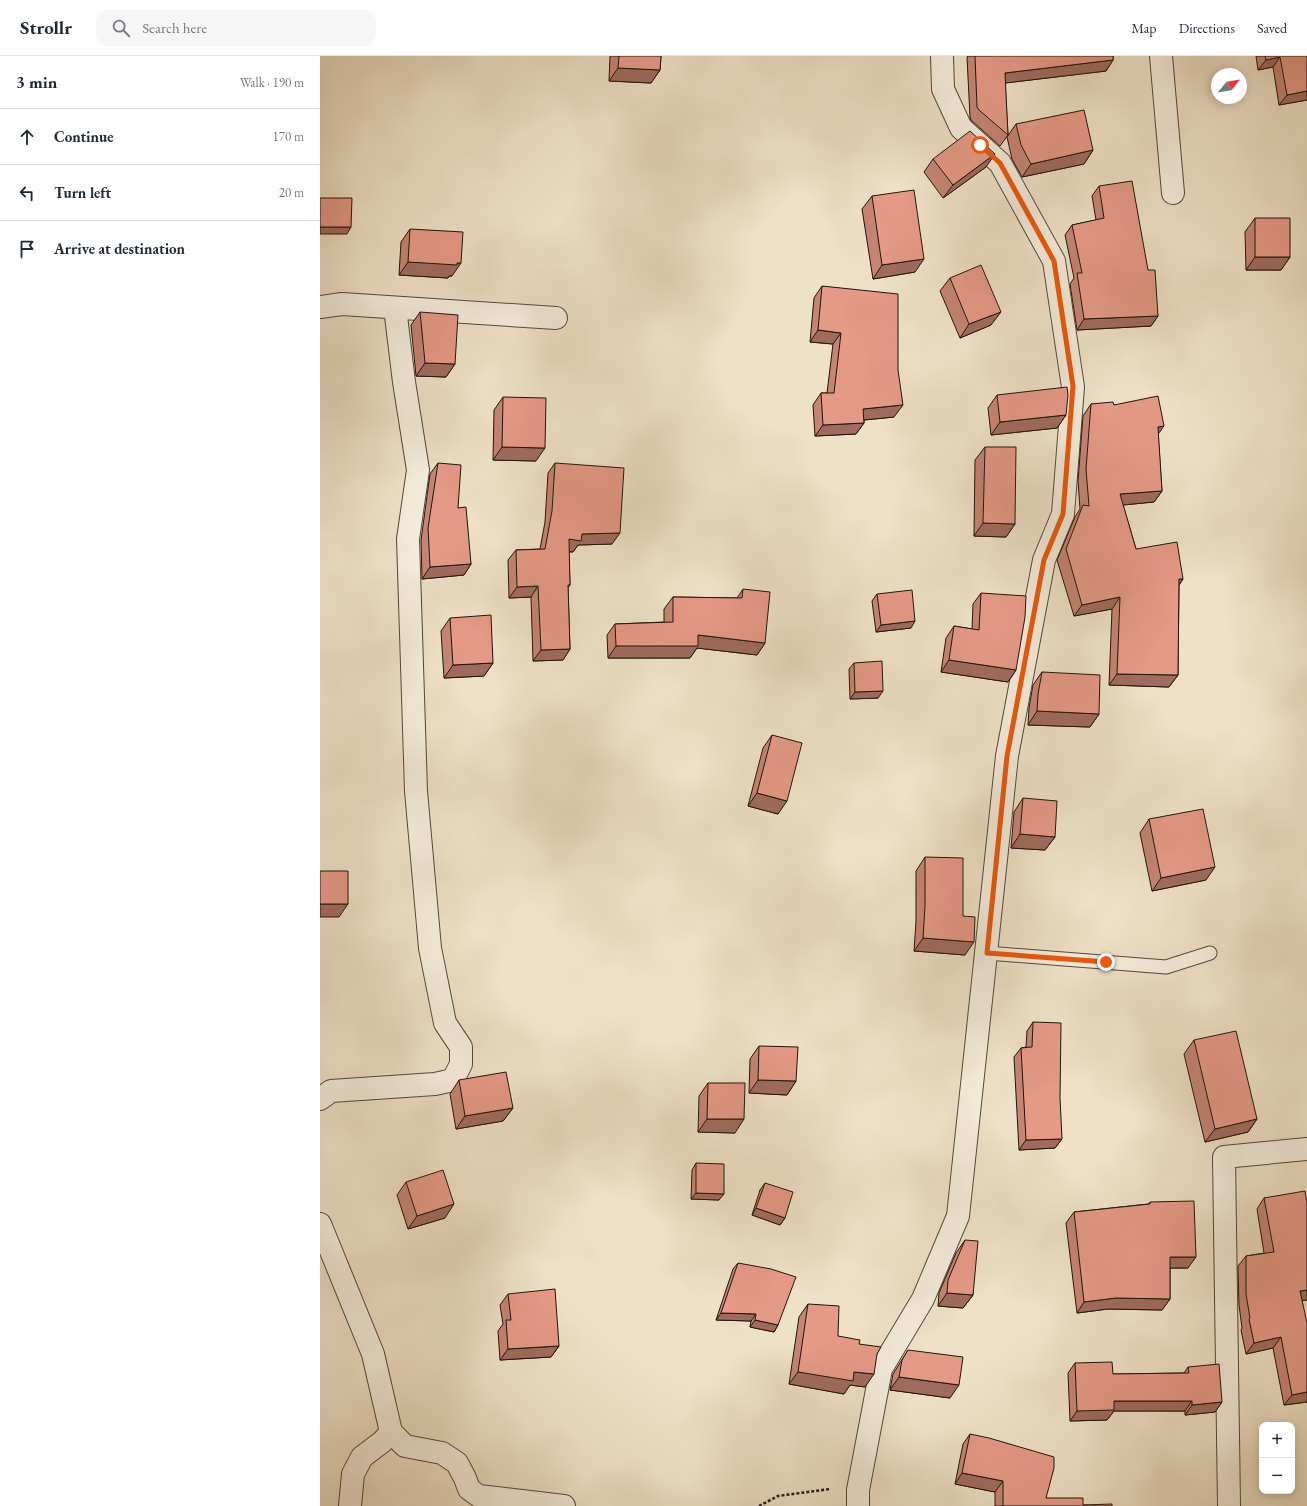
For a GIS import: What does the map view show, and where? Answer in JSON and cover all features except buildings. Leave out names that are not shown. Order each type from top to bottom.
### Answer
[{"type":"street","points":[[858,1506],[858,1490],[881,1369],[922,1299],[958,1216],[1007,756],[1044,560],[1063,514],[1073,386],[1054,261],[1000,163],[962,128],[943,89],[942,56]]},
{"type":"street","points":[[1161,56],[1173,193]]},
{"type":"street","points":[[320,307],[342,304],[556,318]]},
{"type":"street","points":[[320,1099],[331,1091],[435,1084],[453,1080],[460,1064],[460,1047],[445,1023],[430,948],[416,791],[408,539],[418,470],[404,382],[395,308]]},
{"type":"street","points":[[1229,1506],[1224,1157],[1307,1149]]},
{"type":"street","points":[[320,1224],[373,1354],[391,1432],[405,1446],[442,1453],[457,1463],[469,1489],[479,1496],[564,1506]]},
{"type":"street","points":[[350,1506],[353,1474],[359,1462],[362,1457],[382,1442],[391,1432]]},
{"type":"lane","points":[[987,953],[1166,967],[1210,953]]},
{"type":"path","points":[[759,1506],[778,1496],[829,1490],[862,1470]]},
{"type":"route","points":[[980,145],[1000,163],[1054,261],[1073,386],[1063,514],[1044,560],[1007,756],[987,953],[1106,962]]}]
